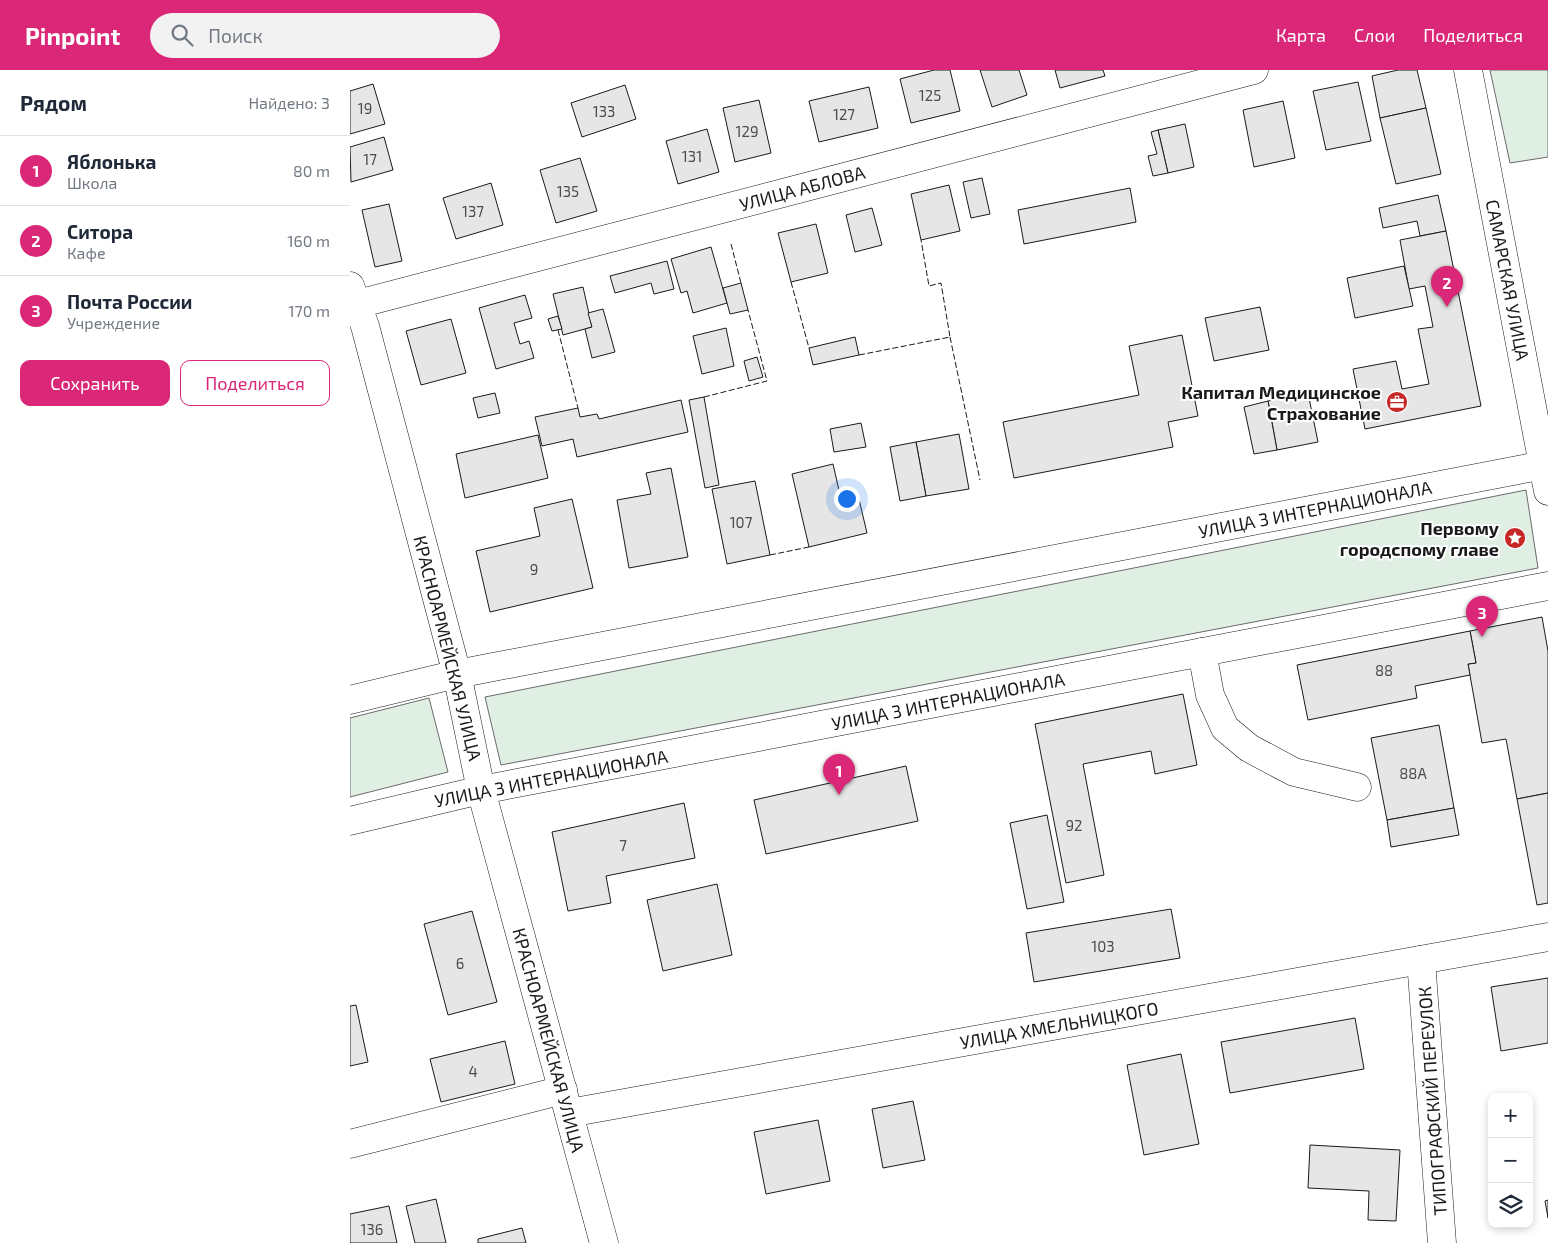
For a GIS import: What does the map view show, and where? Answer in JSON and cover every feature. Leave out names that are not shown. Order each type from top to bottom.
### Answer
[{"type":"street","name":"УЛИЦА АБЛОВА","points":[[352,299],[1254,70]]},
{"type":"street","name":"САМАРСКАЯ УЛИЦА","points":[[1468,70],[1547,482]]},
{"type":"street","name":"КРАСНОАРМЕЙСКАЯ УЛИЦА","points":[[352,299],[365,326],[458,674],[481,790],[604,1243]]},
{"type":"street","name":"УЛИЦА 3 ИНТЕРНАЦИОНАЛА","points":[[350,700],[458,674],[1547,482]]},
{"type":"street","name":"УЛИЦА 3 ИНТЕРНАЦИОНАЛА","points":[[350,821],[481,790],[1548,586]]},
{"type":"street","points":[[1202,652],[1210,695],[1225,728],[1249,748],[1294,772],[1357,786]]},
{"type":"street","name":"УЛИЦА ХМЕЛЬНИЦКОГО","points":[[350,1144],[566,1102],[1422,960],[1548,937]]},
{"type":"street","name":"ТИПОГРАФСКИЙ ПЕРЕУЛОК","points":[[1422,960],[1442,1243]]},
{"type":"green space","points":[[1490,70],[1548,70],[1548,157],[1510,163]]},
{"type":"green space","points":[[1526,490],[1538,568],[501,765],[485,697]]},
{"type":"green space","points":[[429,698],[448,772],[350,797],[350,718]]},
{"type":"building","points":[[934,70],[950,70],[960,111],[911,123],[900,79]]},
{"type":"building","points":[[980,70],[1019,70],[1027,95],[992,107]]},
{"type":"building","points":[[1055,70],[1103,70],[1105,76],[1060,88]]},
{"type":"building","points":[[1398,70],[1417,70],[1426,108],[1380,118],[1372,76]]},
{"type":"building","points":[[1358,82],[1371,141],[1326,150],[1313,91]]},
{"type":"building","points":[[373,84],[385,124],[350,134],[350,91]]},
{"type":"building","points":[[625,85],[636,119],[582,137],[571,103]]},
{"type":"building","points":[[869,87],[878,128],[819,142],[809,101]]},
{"type":"building","points":[[759,100],[771,153],[735,162],[723,108]]},
{"type":"building","points":[[1283,101],[1295,158],[1254,167],[1243,110]]},
{"type":"building","points":[[1426,108],[1441,174],[1396,184],[1380,118]]},
{"type":"building","points":[[1185,124],[1194,167],[1168,173],[1158,130]]},
{"type":"building","points":[[707,129],[719,172],[678,184],[666,141]]},
{"type":"building","points":[[1158,130],[1168,173],[1153,176],[1148,156],[1157,154],[1151,132]]},
{"type":"building","points":[[384,137],[393,170],[351,182],[350,147]]},
{"type":"building","points":[[580,158],[597,211],[556,223],[540,170]]},
{"type":"building","points":[[982,178],[990,214],[971,218],[963,182]]},
{"type":"building","points":[[491,183],[503,225],[456,239],[443,198]]},
{"type":"building","points":[[949,185],[960,231],[921,240],[911,194]]},
{"type":"building","points":[[1130,188],[1136,222],[1024,244],[1018,210]]},
{"type":"building","points":[[1438,195],[1446,231],[1420,236],[1417,221],[1383,228],[1379,208]]},
{"type":"building","points":[[389,204],[402,261],[375,267],[362,210]]},
{"type":"building","points":[[872,208],[882,245],[855,252],[846,215]]},
{"type":"building","points":[[816,224],[828,273],[791,282],[778,233]]},
{"type":"building","points":[[1446,231],[1481,406],[1365,429],[1353,369],[1396,361],[1402,389],[1429,384],[1418,329],[1433,327],[1425,286],[1409,289],[1400,240]]},
{"type":"building","points":[[711,247],[727,303],[693,313],[687,291],[681,293],[671,259]]},
{"type":"building","points":[[667,261],[674,289],[654,294],[651,283],[615,293],[610,276]]},
{"type":"building","points":[[1404,266],[1413,306],[1355,318],[1347,278]]},
{"type":"building","points":[[741,283],[748,310],[730,314],[723,288]]},
{"type":"building","points":[[583,287],[592,327],[563,335],[553,294]]},
{"type":"building","points":[[525,295],[532,318],[514,323],[520,344],[529,341],[534,358],[496,369],[479,308]]},
{"type":"building","points":[[1260,307],[1269,350],[1214,361],[1205,318]]},
{"type":"building","points":[[603,309],[615,352],[592,358],[585,329],[592,327],[588,313]]},
{"type":"building","points":[[558,316],[562,329],[552,331],[548,319]]},
{"type":"building","points":[[451,319],[466,373],[421,385],[406,331]]},
{"type":"building","points":[[726,328],[734,366],[702,374],[693,336]]},
{"type":"building","points":[[1182,335],[1198,416],[1168,422],[1173,447],[1014,478],[1003,422],[1139,395],[1129,346]]},
{"type":"building","points":[[855,337],[859,355],[813,365],[809,348]]},
{"type":"building","points":[[757,357],[763,377],[749,381],[744,361]]},
{"type":"building","points":[[495,393],[500,413],[478,418],[473,398]]},
{"type":"building","points":[[1308,393],[1318,442],[1277,450],[1268,401]]},
{"type":"building","points":[[704,397],[719,485],[705,488],[689,400]]},
{"type":"building","points":[[681,400],[688,432],[577,457],[573,439],[542,446],[535,417],[578,408],[580,417],[597,414],[599,419]]},
{"type":"building","points":[[1268,401],[1277,450],[1254,454],[1244,407]]},
{"type":"building","points":[[861,423],[866,447],[834,452],[830,429]]},
{"type":"building","points":[[959,434],[969,489],[926,496],[916,442]]},
{"type":"building","points":[[538,435],[548,478],[465,498],[456,454]]},
{"type":"building","points":[[916,442],[926,496],[900,501],[890,447]]},
{"type":"building","points":[[833,464],[841,499],[858,495],[867,533],[809,547],[792,474]]},
{"type":"building","points":[[671,468],[688,557],[629,568],[617,500],[651,494],[646,473]]},
{"type":"building","points":[[755,481],[770,555],[727,564],[712,489]]},
{"type":"building","points":[[572,499],[593,588],[490,612],[476,551],[540,536],[534,508]]},
{"type":"building","points":[[1542,617],[1548,651],[1548,793],[1517,799],[1506,739],[1482,743],[1468,664],[1476,663],[1470,631]]},
{"type":"building","points":[[1470,631],[1476,663],[1468,664],[1470,675],[1415,686],[1417,698],[1308,720],[1297,665]]},
{"type":"building","points":[[1183,694],[1197,765],[1155,774],[1151,751],[1083,764],[1104,875],[1066,883],[1035,724]]},
{"type":"building","points":[[1439,725],[1454,808],[1387,820],[1371,738]]},
{"type":"building","points":[[906,766],[918,821],[766,854],[754,800]]},
{"type":"building","points":[[1548,793],[1548,903],[1537,905],[1517,799]]},
{"type":"building","points":[[684,803],[695,858],[606,876],[611,903],[568,911],[552,832]]},
{"type":"building","points":[[1454,808],[1459,835],[1391,847],[1387,820]]},
{"type":"building","points":[[1047,815],[1064,902],[1027,909],[1010,823]]},
{"type":"building","points":[[717,884],[732,955],[663,971],[647,900]]},
{"type":"building","points":[[1171,909],[1180,958],[1034,982],[1026,933]]},
{"type":"building","points":[[472,911],[497,1002],[448,1015],[424,924]]},
{"type":"building","points":[[1548,978],[1548,1043],[1501,1051],[1491,987]]},
{"type":"building","points":[[356,1005],[368,1062],[350,1066],[350,1006]]},
{"type":"building","points":[[1355,1018],[1364,1069],[1230,1093],[1221,1042]]},
{"type":"building","points":[[505,1041],[515,1084],[441,1102],[430,1059]]},
{"type":"building","points":[[1181,1054],[1199,1144],[1144,1155],[1127,1065]]},
{"type":"building","points":[[913,1101],[925,1160],[883,1168],[872,1109]]},
{"type":"building","points":[[818,1120],[830,1181],[766,1194],[754,1132]]},
{"type":"building","points":[[1310,1145],[1400,1150],[1396,1221],[1368,1220],[1369,1191],[1308,1188]]},
{"type":"building","points":[[436,1199],[446,1243],[415,1243],[406,1206]]},
{"type":"building","points":[[1548,1200],[1548,1218],[1545,1201]]},
{"type":"building","points":[[389,1206],[397,1243],[350,1243],[350,1214]]},
{"type":"building","points":[[522,1228],[526,1243],[478,1243],[478,1239]]},
{"type":"fence","points":[[859,355],[950,337],[941,283],[929,286],[921,240]]},
{"type":"fence","points":[[731,244],[741,283]]},
{"type":"fence","points":[[791,282],[809,348]]},
{"type":"fence","points":[[704,397],[767,381],[748,310]]},
{"type":"fence","points":[[558,330],[578,408]]},
{"type":"fence","points":[[950,337],[980,480]]},
{"type":"fence","points":[[770,555],[809,547]]},
{"type":"place","name":"Ситора","points":[[1447,307]]},
{"type":"place","name":"Капитал Медицинское Страхование","points":[[1397,402]]},
{"type":"place","name":"Первому городспому главе","points":[[1515,538]]},
{"type":"place","name":"Почта России","points":[[1482,637]]},
{"type":"place","name":"Яблонька","points":[[839,795]]}]
